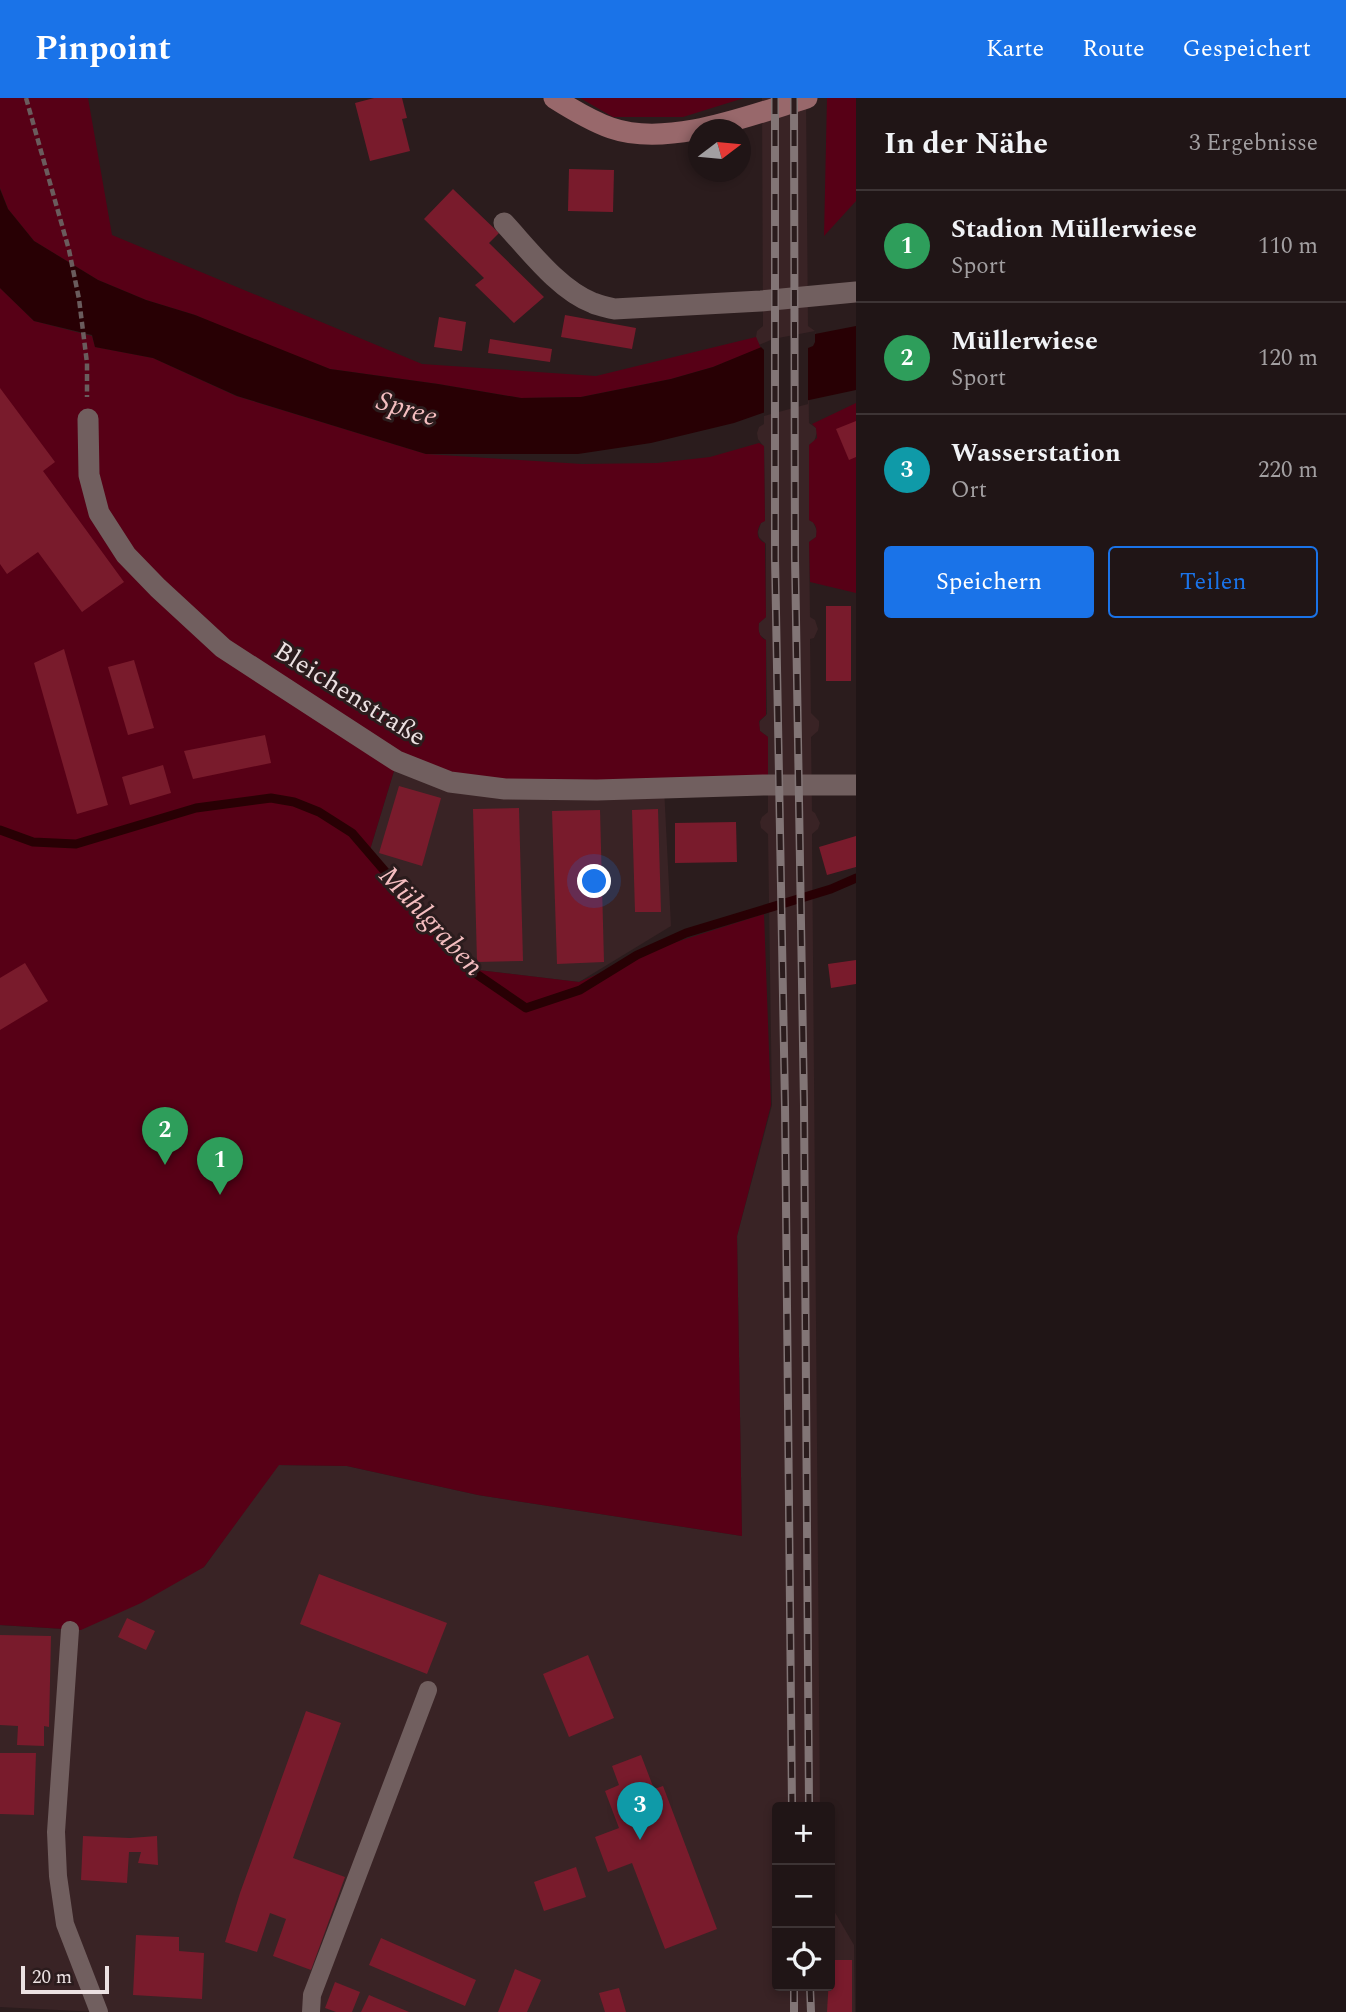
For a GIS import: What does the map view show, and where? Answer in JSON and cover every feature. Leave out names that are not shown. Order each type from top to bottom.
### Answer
[{"type":"street","points":[[554,98],[584,117],[612,129],[638,134],[670,134],[704,127],[807,98]]},
{"type":"street","points":[[504,223],[557,279],[576,294],[593,303],[614,309],[761,301],[856,292]]},
{"type":"street","name":"Bleichenstraße","points":[[88,419],[89,475],[99,513],[126,555],[158,589],[223,648],[397,761],[450,782],[505,789],[856,785]]},
{"type":"lane","points":[[70,1630],[56,1832],[58,1876],[65,1924],[99,2012]]},
{"type":"lane","points":[[311,2012],[312,1995],[428,1690]]},
{"type":"path","points":[[26,98],[79,299],[86,354],[88,419]]},
{"type":"shaded area","points":[[0,98],[88,98],[112,235],[422,364],[596,376],[756,337],[761,348],[713,367],[671,379],[581,397],[521,398],[330,369],[98,280],[34,241],[8,209],[0,188]]},
{"type":"shaded area","points":[[580,98],[744,98],[683,117],[613,117]]},
{"type":"shaded area","points":[[762,98],[806,98],[808,326],[815,331],[816,336],[808,348],[809,423],[817,432],[814,442],[809,445],[809,520],[817,531],[816,537],[809,542],[810,617],[815,620],[818,629],[814,638],[810,639],[811,713],[819,721],[818,731],[811,737],[812,811],[820,823],[812,834],[820,1802],[772,1802],[772,1991],[835,1991],[835,1913],[854,1945],[855,2012],[97,2012],[0,2007],[0,1625],[80,1630],[204,1567],[278,1465],[347,1466],[478,1495],[742,1536],[737,1236],[772,1105],[768,834],[761,828],[760,822],[768,812],[768,737],[760,731],[759,725],[767,714],[766,640],[758,629],[759,623],[766,617],[766,544],[758,532],[765,520],[764,447],[757,433],[759,427],[764,424],[764,350],[756,337],[757,331],[763,326]]},
{"type":"shaded area","points":[[827,98],[856,98],[856,201],[824,236]]},
{"type":"shaded area","points":[[0,288],[34,321],[92,336],[95,347],[153,358],[236,396],[426,454],[582,464],[657,463],[710,457],[759,443],[764,446],[765,521],[761,523],[758,537],[765,543],[766,617],[759,623],[759,629],[760,635],[766,640],[766,715],[759,721],[760,731],[768,737],[768,785],[505,789],[397,761],[369,853],[469,969],[579,982],[673,943],[764,914],[771,1105],[737,1236],[742,1536],[478,1495],[347,1466],[279,1465],[204,1567],[141,1603],[81,1630],[0,1625]]},
{"type":"shaded area","points":[[856,403],[856,593],[810,582],[809,542],[816,537],[816,532],[815,525],[809,520],[809,445],[817,438],[816,428],[812,424]]},
{"type":"shaded area","points":[[397,761],[664,787],[671,926],[579,982],[469,969],[369,853]]},
{"type":"water","name":"Spree","points":[[0,189],[8,209],[34,241],[98,280],[330,369],[521,398],[581,397],[671,379],[713,367],[774,342],[856,326],[856,390],[786,405],[734,423],[651,443],[578,454],[426,454],[237,396],[153,358],[95,347],[92,335],[34,321],[0,288]]},
{"type":"pier","points":[[815,331],[815,342],[808,348],[808,404],[764,416],[764,350],[759,345],[773,339]]},
{"type":"building","points":[[374,98],[402,98],[407,118],[402,119],[410,151],[370,161],[355,103]]},
{"type":"building","points":[[569,169],[614,170],[613,212],[568,211]]},
{"type":"building","points":[[453,189],[499,233],[489,243],[544,297],[514,323],[475,285],[484,278],[424,219]]},
{"type":"building","points":[[565,315],[636,328],[632,349],[561,337]]},
{"type":"building","points":[[439,317],[466,322],[462,351],[434,347]]},
{"type":"building","points":[[490,339],[552,349],[550,362],[488,353]]},
{"type":"building","points":[[0,388],[55,462],[43,471],[124,582],[82,612],[38,552],[7,574],[0,564]]},
{"type":"building","points":[[856,421],[856,457],[849,460],[836,429]]},
{"type":"building","points":[[826,606],[851,606],[851,681],[826,681]]},
{"type":"building","points":[[64,649],[108,805],[77,814],[34,663]]},
{"type":"building","points":[[134,660],[154,728],[128,735],[108,667]]},
{"type":"building","points":[[265,735],[271,763],[193,779],[184,751]]},
{"type":"building","points":[[163,765],[171,793],[130,805],[122,777]]},
{"type":"building","points":[[399,786],[441,798],[422,866],[379,853]]},
{"type":"building","points":[[519,808],[523,961],[477,962],[473,809]]},
{"type":"building","points":[[658,809],[661,912],[635,912],[632,810]]},
{"type":"building","points":[[600,810],[604,962],[557,964],[552,811]]},
{"type":"building","points":[[736,822],[737,862],[675,863],[675,823]]},
{"type":"building","points":[[856,836],[856,867],[827,875],[819,847]]},
{"type":"building","points":[[856,960],[856,984],[831,988],[828,964]]},
{"type":"building","points":[[25,963],[48,1001],[0,1030],[0,978]]},
{"type":"building","points":[[319,1574],[447,1623],[427,1674],[300,1624]]},
{"type":"building","points":[[127,1618],[155,1631],[146,1650],[118,1637]]},
{"type":"building","points":[[0,1635],[51,1636],[49,1727],[44,1726],[44,1746],[17,1745],[18,1726],[0,1725]]},
{"type":"building","points":[[588,1655],[614,1718],[569,1737],[543,1674]]},
{"type":"building","points":[[306,1711],[341,1723],[293,1858],[345,1877],[311,1970],[273,1956],[286,1919],[270,1913],[257,1952],[225,1942]]},
{"type":"building","points":[[0,1753],[36,1753],[34,1815],[0,1814]]},
{"type":"building","points":[[641,1755],[654,1789],[663,1786],[717,1929],[665,1949],[632,1863],[608,1872],[595,1837],[619,1828],[605,1791],[619,1785],[612,1766]]},
{"type":"building","points":[[83,1836],[157,1836],[158,1865],[138,1863],[141,1852],[129,1852],[127,1883],[81,1880]]},
{"type":"building","points":[[576,1867],[586,1897],[544,1911],[534,1882]]},
{"type":"building","points":[[136,1935],[179,1937],[179,1951],[204,1953],[202,1999],[133,1995]]},
{"type":"building","points":[[381,1938],[476,1980],[465,2006],[369,1965]]},
{"type":"building","points":[[835,1960],[852,1960],[852,2012],[827,2012],[828,1991],[835,1991]]},
{"type":"building","points":[[515,1969],[541,1980],[527,2012],[498,2012]]},
{"type":"building","points":[[335,1982],[360,1992],[352,2012],[336,2012],[325,2008]]},
{"type":"building","points":[[619,1988],[626,2012],[605,2012],[599,1993]]},
{"type":"building","points":[[369,1995],[409,2012],[361,2012]]},
{"type":"waterway","name":"Mühlgraben","points":[[0,830],[33,842],[76,844],[196,808],[271,798],[294,802],[319,812],[352,833],[469,969],[526,1008],[580,990],[637,955],[686,933],[831,889],[856,878]]},
{"type":"railway","points":[[775,98],[775,558],[785,1105],[792,1802]]},
{"type":"railway","points":[[794,98],[795,558],[804,1105],[809,1802]]},
{"type":"railway","points":[[794,1991],[794,2012]]},
{"type":"railway","points":[[810,1991],[811,2012]]},
{"type":"place","name":"Müllerwiese","points":[[165,1165]]},
{"type":"place","name":"Stadion Müllerwiese","points":[[220,1195]]},
{"type":"place","name":"Wasserstation","points":[[640,1840]]}]
